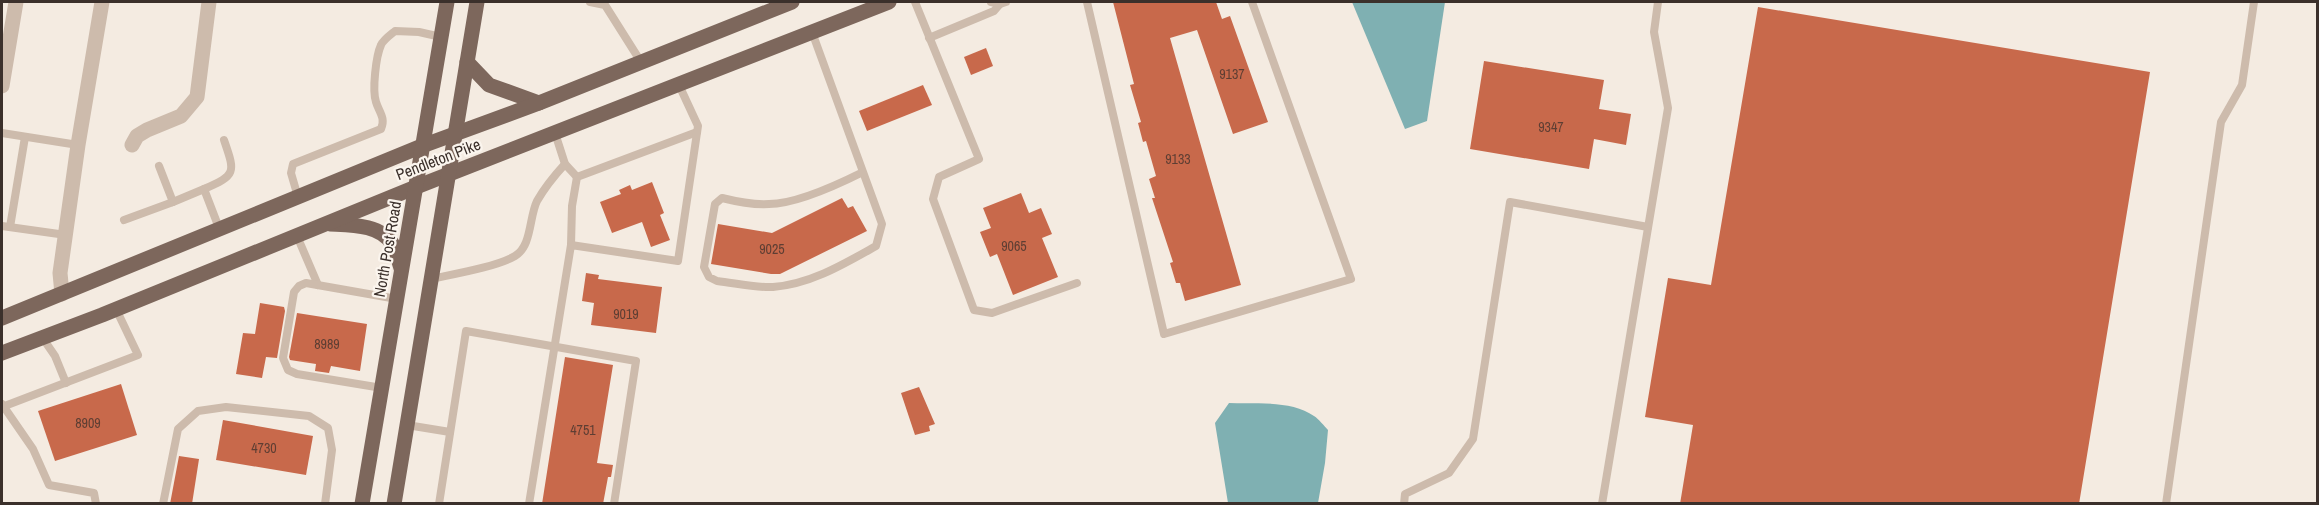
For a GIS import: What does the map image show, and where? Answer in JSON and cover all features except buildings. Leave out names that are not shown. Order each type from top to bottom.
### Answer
[{"type":"main road","name":"North Post Road","points":[[362,504],[447,2]]},
{"type":"main road","points":[[394,504],[477,2]]},
{"type":"main road","name":"Pendleton Pike","points":[[2,318],[422,146],[539,103],[792,2]]},
{"type":"main road","name":"Pendleton Pike","points":[[2,353],[416,187],[889,2]]},
{"type":"main road","points":[[467,62],[489,85],[539,103]]},
{"type":"main road","points":[[324,224],[373,229],[384,235],[392,244],[402,269]]},
{"type":"street","points":[[2,86],[16,2]]},
{"type":"street","points":[[62,294],[60,273],[78,145],[102,2]]},
{"type":"street","points":[[132,145],[137,136],[147,130],[181,116],[197,97],[209,2]]},
{"type":"lane","points":[[590,2],[605,5],[641,63]]},
{"type":"lane","points":[[915,2],[979,159],[939,177],[933,200],[974,310],[992,313],[1077,283]]},
{"type":"lane","points":[[991,2],[1003,3]]},
{"type":"lane","points":[[1087,2],[1164,334],[1351,279],[1252,2]]},
{"type":"lane","points":[[1602,504],[1668,108],[1654,32],[1658,2]]},
{"type":"lane","points":[[2166,504],[2221,123],[2242,85],[2254,2]]},
{"type":"lane","points":[[929,38],[994,11],[1003,3]]},
{"type":"lane","points":[[298,197],[291,173],[293,164],[381,129],[383,118],[375,100],[374,81],[381,44],[394,31],[419,32],[441,37]]},
{"type":"lane","points":[[812,32],[882,224],[876,246],[821,275],[797,283],[771,287],[709,277],[704,267],[715,204],[722,198],[745,203],[772,204],[840,184],[863,172]]},
{"type":"lane","points":[[571,245],[678,261],[698,126],[679,85]]},
{"type":"lane","points":[[577,177],[697,132]]},
{"type":"lane","points":[[2,133],[78,145]]},
{"type":"lane","points":[[555,133],[565,164],[577,177]]},
{"type":"lane","points":[[25,137],[6,226],[66,235]]},
{"type":"lane","points":[[124,220],[226,179],[232,163],[224,140]]},
{"type":"lane","points":[[431,279],[477,269],[516,255],[524,246],[536,203],[550,181],[565,164]]},
{"type":"lane","points":[[159,166],[173,202]]},
{"type":"lane","points":[[529,504],[571,245],[572,206],[577,177]]},
{"type":"lane","points":[[204,189],[219,228]]},
{"type":"lane","points":[[1404,504],[1405,494],[1449,473],[1473,439],[1510,202],[1648,227]]},
{"type":"lane","points":[[297,236],[318,285]]},
{"type":"lane","points":[[382,388],[297,374],[288,370],[283,358],[294,292],[306,283],[397,299]]},
{"type":"lane","points":[[96,504],[94,493],[49,485],[33,449],[2,406],[138,355],[116,309]]},
{"type":"lane","points":[[439,504],[466,331],[636,361],[614,504]]},
{"type":"lane","points":[[42,337],[55,356],[66,383]]},
{"type":"lane","points":[[163,504],[178,429],[198,411],[226,407],[309,416],[328,428],[332,450],[325,504]]},
{"type":"lane","points":[[407,425],[450,432]]},
{"type":"water","points":[[1352,2],[1445,2],[1427,121],[1405,129]]},
{"type":"water","points":[[1229,403],[1295,407],[1320,421],[1328,430],[1318,503],[1228,503],[1215,423]]}]
